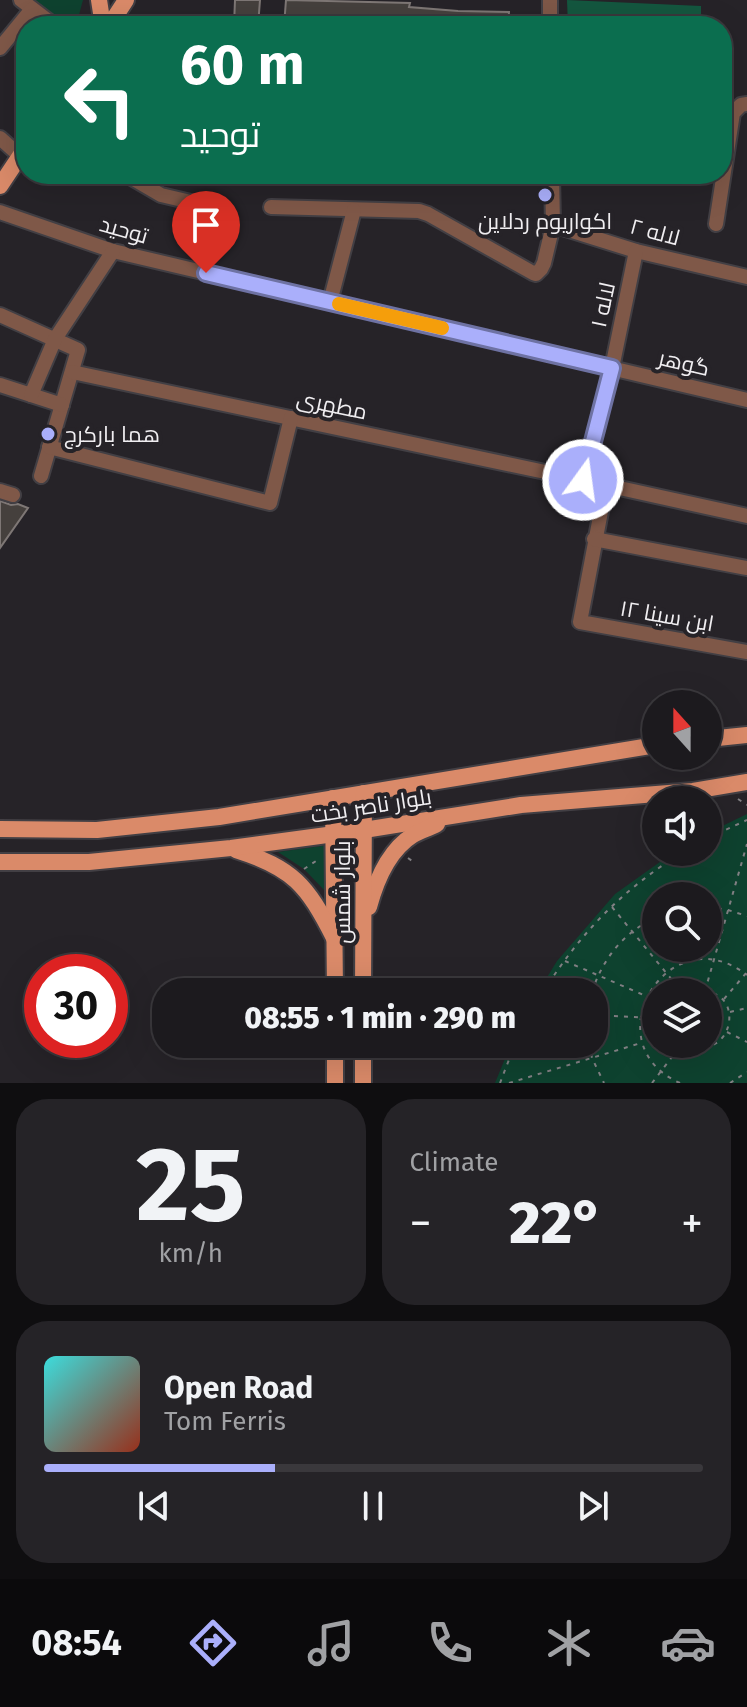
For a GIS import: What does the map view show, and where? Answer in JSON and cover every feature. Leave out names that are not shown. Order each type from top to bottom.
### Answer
[{"type":"main road","points":[[114,16],[126,0]]},
{"type":"main road","points":[[0,186],[16,162]]},
{"type":"main road","points":[[722,738],[747,735]]},
{"type":"main road","name":"بلوار ناصر بخت","points":[[0,829],[97,830],[219,817],[642,747]]},
{"type":"main road","name":"بلوار ناصر بخت","points":[[0,862],[89,862],[231,848],[547,802],[693,791],[747,782]]},
{"type":"main road","name":"بلوار شمس","points":[[363,978],[364,793]]},
{"type":"main road","name":"بلوار شمس","points":[[333,798],[335,978]]},
{"type":"main road","points":[[364,924],[374,888],[397,850],[414,834],[462,814]]},
{"type":"main road","points":[[231,848],[265,859],[296,880],[320,911],[335,940]]},
{"type":"main road","points":[[335,1058],[335,1083]]},
{"type":"main road","points":[[363,1058],[363,1083]]},
{"type":"street","points":[[3,40],[16,20]]},
{"type":"street","points":[[732,130],[736,106]]},
{"type":"street","points":[[142,184],[161,195],[212,207]]},
{"type":"street","points":[[271,207],[419,211],[536,274],[544,263],[553,225],[552,184]]},
{"type":"street","points":[[716,224],[723,184]]},
{"type":"street","points":[[330,302],[354,210]]},
{"type":"street","name":"توحید","points":[[0,212],[113,251],[612,368]]},
{"type":"street","name":"لاله ۲","points":[[553,225],[636,251],[747,277]]},
{"type":"street","points":[[31,395],[55,339],[113,251]]},
{"type":"street","name":"لاله ۱","points":[[583,480],[612,368],[636,251]]},
{"type":"street","points":[[0,315],[78,350],[41,476]]},
{"type":"street","name":"گوهر","points":[[612,368],[747,400]]},
{"type":"street","name":"مطهری","points":[[72,372],[583,480]]},
{"type":"street","points":[[0,385],[62,405]]},
{"type":"street","points":[[49,447],[270,503],[291,418]]},
{"type":"street","points":[[747,516],[606,485],[594,539],[747,568]]},
{"type":"street","name":"ابن سینا ۱۲","points":[[594,539],[580,622],[747,652]]},
{"type":"path","points":[[722,832],[747,820]]},
{"type":"path","points":[[722,931],[747,844]]},
{"type":"path","points":[[742,861],[747,863]]},
{"type":"path","points":[[552,978],[611,906],[662,866]]},
{"type":"path","points":[[611,906],[671,978]]},
{"type":"path","points":[[722,909],[747,916]]},
{"type":"path","points":[[597,978],[619,944],[642,926]]},
{"type":"path","points":[[564,960],[642,994]]},
{"type":"path","points":[[659,978],[687,962]]},
{"type":"path","points":[[720,962],[747,973],[724,1000],[731,1022],[722,1037]]},
{"type":"path","points":[[730,1012],[747,1008]]},
{"type":"path","points":[[608,1053],[642,1042],[642,1010]]},
{"type":"path","points":[[608,1016],[640,1017]]},
{"type":"path","points":[[727,1032],[747,1042]]},
{"type":"path","points":[[500,1083],[510,1058]]},
{"type":"path","points":[[509,1083],[592,1058],[604,1083]]},
{"type":"path","points":[[650,1058],[661,1072],[680,1083]]},
{"type":"path","points":[[652,1083],[672,1058]]},
{"type":"path","points":[[730,1083],[745,1074],[747,1080]]},
{"type":"green space","points":[[30,0],[83,0],[79,16],[52,16]]},
{"type":"green space","points":[[567,0],[701,6],[701,16],[568,16]]},
{"type":"green space","points":[[747,814],[747,1083],[495,1083],[505,1058],[608,1058],[608,978],[547,978],[557,961],[615,894],[654,866],[722,866],[722,826]]},
{"type":"green space","points":[[328,845],[326,892],[304,869],[278,852]]},
{"type":"building","points":[[235,0],[260,0],[259,16],[234,16]]},
{"type":"building","points":[[286,0],[410,3],[409,7],[509,12],[509,16],[285,16]]},
{"type":"building","points":[[0,501],[28,508],[0,548]]},
{"type":"slow traffic","points":[[339,304],[442,328]]},
{"type":"place","name":"اکواریوم ردلاین","points":[[545,195]]},
{"type":"place","name":"هما بارکرج","points":[[48,434]]},
{"type":"route","points":[[206,273],[612,368],[583,480]]}]
